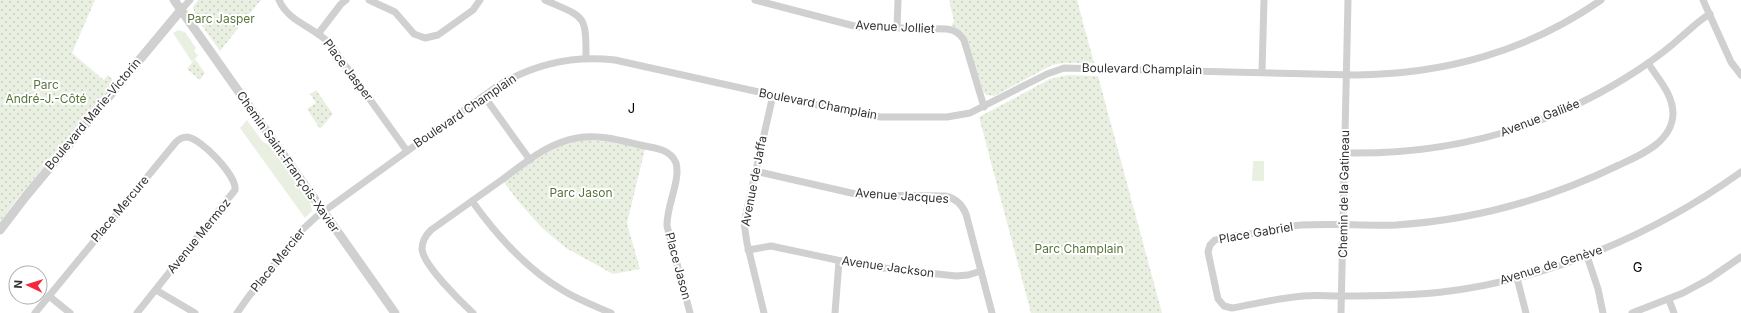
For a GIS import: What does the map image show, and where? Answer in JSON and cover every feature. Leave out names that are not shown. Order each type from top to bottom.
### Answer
[{"type":"street","points":[[174,0],[181,10],[190,0]]},
{"type":"street","name":"Place Jasper","points":[[279,0],[288,13],[330,44],[406,151]]},
{"type":"street","points":[[318,34],[341,4],[346,0]]},
{"type":"street","points":[[369,0],[396,12],[414,34],[425,38],[438,35],[473,10],[480,0]]},
{"type":"street","points":[[545,0],[573,13],[583,21],[586,31],[586,58]]},
{"type":"street","name":"Avenue Jolliet","points":[[755,0],[858,27],[947,29],[959,33],[964,40],[984,107]]},
{"type":"street","points":[[897,28],[898,0]]},
{"type":"street","points":[[1262,72],[1264,0]]},
{"type":"street","name":"Chemin de la Gatineau","points":[[1341,313],[1348,0]]},
{"type":"street","name":"Boulevard Champlain","points":[[323,211],[510,79],[526,71],[550,63],[586,58],[622,61],[858,114],[876,116],[947,117],[966,114],[984,107],[1046,74],[1064,68],[1377,74],[1416,71],[1449,66],[1482,58],[1545,33],[1601,0]]},
{"type":"street","points":[[1703,0],[1732,62],[1741,75]]},
{"type":"street","name":"Chemin Saint-François-Xavier","points":[[181,10],[395,313]]},
{"type":"street","name":"Boulevard Marie-Victorin","points":[[0,230],[26,196],[181,10]]},
{"type":"street","name":"Avenue Galilée","points":[[1345,153],[1384,153],[1428,149],[1473,141],[1507,132],[1545,119],[1583,102],[1616,84],[1648,63],[1710,14]]},
{"type":"street","points":[[1343,226],[1414,223],[1455,218],[1502,209],[1531,201],[1575,185],[1639,155],[1661,141],[1670,127],[1673,118],[1673,107],[1670,97],[1648,63]]},
{"type":"street","name":"Avenue de Jaffa","points":[[764,313],[748,250],[744,223],[773,95]]},
{"type":"street","points":[[484,96],[530,160]]},
{"type":"street","name":"Place Mercure","points":[[35,313],[180,139],[187,137],[191,138],[215,156]]},
{"type":"street","name":"Place Jason","points":[[473,313],[436,273],[425,258],[422,250],[423,241],[428,233],[552,145],[571,139],[597,137],[660,149],[668,153],[674,160],[677,173],[668,214],[667,226],[690,313]]},
{"type":"street","name":"Avenue Mermoz","points":[[138,313],[234,193],[236,187],[234,181],[215,156]]},
{"type":"street","name":"Avenue Jacques","points":[[755,171],[860,195],[945,196],[954,199],[965,211],[992,313]]},
{"type":"street","name":"Avenue de Genève","points":[[1342,296],[1390,296],[1441,292],[1517,278],[1586,256],[1663,222],[1702,199],[1741,172]]},
{"type":"street","points":[[472,201],[500,238],[532,268],[563,291],[611,313]]},
{"type":"street","name":"Place Mercier","points":[[237,313],[303,229],[323,211]]},
{"type":"street","name":"Place Gabriel","points":[[1342,296],[1302,296],[1227,308],[1218,299],[1208,252],[1211,243],[1218,239],[1300,226],[1343,226]]},
{"type":"street","name":"Avenue Jackson","points":[[748,250],[771,246],[865,266],[956,276],[968,275],[981,271]]},
{"type":"street","points":[[1586,256],[1598,289],[1603,313]]},
{"type":"street","points":[[1632,313],[1669,300],[1709,279],[1741,257]]},
{"type":"street","points":[[835,313],[839,261]]},
{"type":"street","points":[[1517,278],[1526,313]]},
{"type":"street","points":[[156,290],[195,313]]},
{"type":"street","points":[[49,296],[70,313]]},
{"type":"street","points":[[1669,300],[1674,313]]},
{"type":"green space","name":"Parc André-J.-Côté","points":[[0,0],[95,0],[72,53],[104,80],[108,75],[112,79],[112,85],[17,199],[0,222]]},
{"type":"green space","name":"Parc Jasper","points":[[198,0],[262,0],[220,51],[196,17],[193,7]]},
{"type":"green space","points":[[949,0],[1077,0],[1094,63],[1063,63],[1052,65],[994,96],[986,95],[983,91],[967,39],[962,31],[951,26],[954,21]]},
{"type":"green space","points":[[178,30],[185,32],[196,48],[194,50],[197,55],[200,53],[192,62],[173,33]]},
{"type":"green space","points":[[195,59],[205,73],[200,80],[187,69]]},
{"type":"green space","name":"Parc Champlain","points":[[1068,75],[1098,76],[1162,313],[1031,313],[979,117],[1050,79]]},
{"type":"green space","points":[[316,90],[333,114],[320,129],[307,109],[316,103],[310,94]]},
{"type":"green space","points":[[247,120],[263,142],[269,145],[310,202],[312,211],[305,218],[240,128]]},
{"type":"green space","name":"Parc Jason","points":[[589,140],[611,142],[645,149],[627,223],[640,269],[613,274],[566,248],[542,228],[518,201],[504,182],[554,149]]},
{"type":"green space","points":[[1253,161],[1264,161],[1264,181],[1252,181]]},
{"type":"district","name":"J","points":[[632,108]]},
{"type":"district","name":"G","points":[[1638,267]]}]
